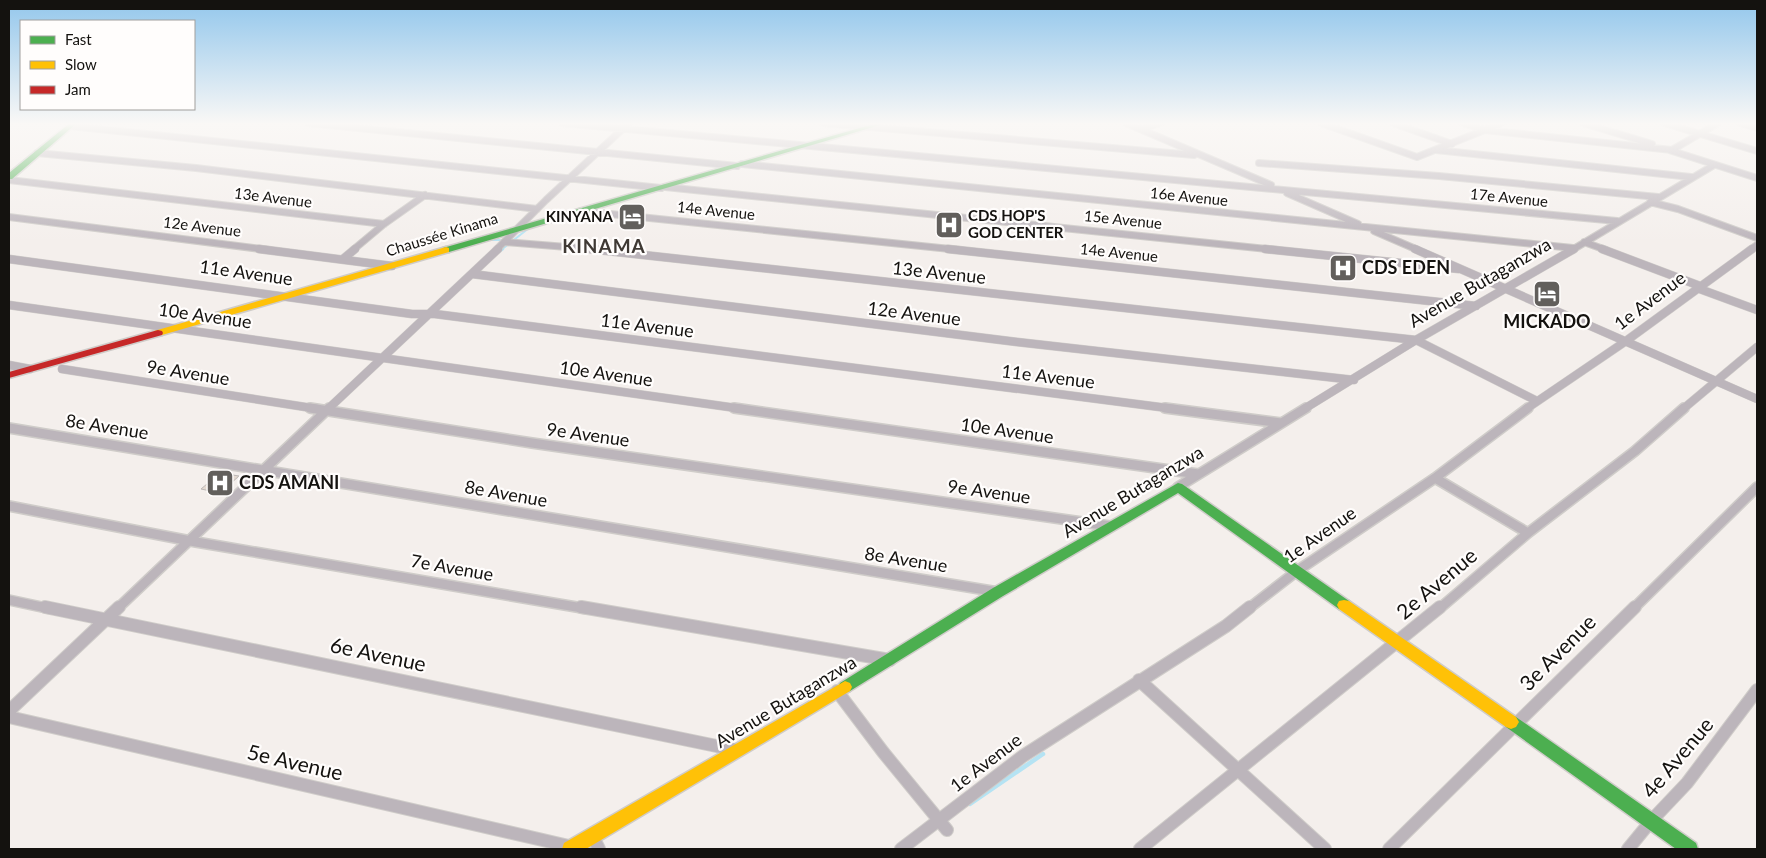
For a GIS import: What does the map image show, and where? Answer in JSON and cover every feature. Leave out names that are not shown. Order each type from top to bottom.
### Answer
[{"type":"street","points":[[9,178],[26,163]]},
{"type":"street","points":[[144,163],[537,208]]},
{"type":"street","name":"15e Avenue","points":[[431,163],[571,179],[1459,269]]},
{"type":"street","points":[[10,715],[474,274],[507,242],[537,208],[588,163]]},
{"type":"street","name":"16e Avenue","points":[[722,163],[1573,248]]},
{"type":"street","name":"Chaussée Kinama","points":[[9,375],[747,163]]},
{"type":"street","name":"17e Avenue","points":[[993,163],[1618,221]]},
{"type":"street","points":[[1218,163],[1757,399]]},
{"type":"street","points":[[1260,163],[1439,176],[1658,197]]},
{"type":"street","points":[[1559,163],[1691,177]]},
{"type":"street","points":[[1709,163],[1757,178]]},
{"type":"street","name":"Avenue Butaganzwa","points":[[571,848],[596,843],[739,750],[890,660],[998,592],[1178,487],[1416,340],[1507,289],[1691,177],[1714,165]]},
{"type":"street","name":"13e Avenue","points":[[9,178],[384,224]]},
{"type":"street","points":[[343,259],[384,224],[425,195]]},
{"type":"street","points":[[1650,202],[1757,238]]},
{"type":"street","name":"14e Avenue","points":[[581,211],[1275,283],[1476,306]]},
{"type":"street","name":"12e Avenue","points":[[9,217],[392,266]]},
{"type":"street","name":"13e Avenue","points":[[507,242],[613,251],[1416,340]]},
{"type":"street","points":[[1584,242],[1757,310]]},
{"type":"street","name":"1e Avenue","points":[[901,849],[943,825],[1023,756],[1226,626],[1297,571],[1435,478],[1538,401],[1626,341],[1757,245]]},
{"type":"street","name":"11e Avenue","points":[[9,259],[286,295],[412,314],[432,314],[1281,423]]},
{"type":"street","name":"12e Avenue","points":[[474,274],[690,299],[1020,342],[1354,380]]},
{"type":"street","name":"10e Avenue","points":[[9,305],[1198,474]]},
{"type":"street","points":[[1416,340],[1538,401]]},
{"type":"street","name":"2e Avenue","points":[[1140,849],[1398,643],[1528,533],[1635,451],[1757,347]]},
{"type":"street","points":[[9,365],[30,369]]},
{"type":"street","name":"9e Avenue","points":[[62,369],[328,412],[748,475],[1110,526]]},
{"type":"street","name":"8e Avenue","points":[[9,428],[998,592]]},
{"type":"street","points":[[1435,478],[1528,533]]},
{"type":"street","name":"3e Avenue","points":[[1388,849],[1757,486]]},
{"type":"street","points":[[1178,487],[1690,849]]},
{"type":"street","name":"7e Avenue","points":[[9,506],[192,541],[890,660]]},
{"type":"street","name":"6e Avenue","points":[[9,600],[739,750]]},
{"type":"street","points":[[1139,680],[1325,849]]},
{"type":"street","name":"4e Avenue","points":[[1628,849],[1650,821],[1687,783],[1757,690]]},
{"type":"street","points":[[838,691],[943,825]]},
{"type":"street","name":"5e Avenue","points":[[10,715],[571,848]]},
{"type":"building","name":"CDS EDEN","points":[[1333,262],[1352,264],[1354,275],[1334,273]]},
{"type":"building","name":"CDS AMANI","points":[[220,473],[239,476],[220,493],[201,489]]},
{"type":"waterway","points":[[501,250],[529,228]]},
{"type":"waterway","points":[[488,240],[500,240]]},
{"type":"waterway","points":[[499,252],[503,249]]},
{"type":"waterway","points":[[970,804],[1043,754]]},
{"type":"traffic: fast","points":[[9,177],[26,163]]},
{"type":"traffic: fast","points":[[446,250],[746,163]]},
{"type":"traffic: fast","points":[[845,687],[998,592],[1178,487],[1344,605]]},
{"type":"traffic: fast","points":[[1511,722],[1690,849]]},
{"type":"traffic: slow","points":[[158,333],[446,250]]},
{"type":"traffic: slow","points":[[1344,605],[1511,722]]},
{"type":"traffic: slow","points":[[570,849],[845,687]]},
{"type":"traffic: jam","points":[[9,375],[158,333]]},
{"type":"place","name":"KINYANA","points":[[632,217]]},
{"type":"place","name":"CDS HOP'S GOD CENTER","points":[[949,225]]},
{"type":"place","name":"CDS EDEN","points":[[1343,268]]},
{"type":"place","name":"MICKADO","points":[[1547,294]]},
{"type":"place","name":"CDS AMANI","points":[[220,483]]},
{"type":"district","name":"KINAMA","points":[[604,246]]}]
